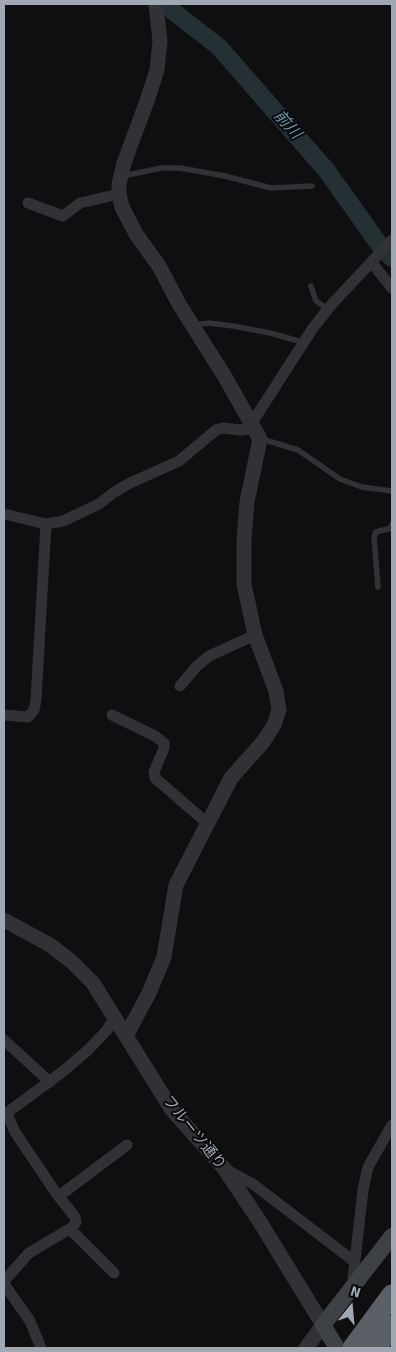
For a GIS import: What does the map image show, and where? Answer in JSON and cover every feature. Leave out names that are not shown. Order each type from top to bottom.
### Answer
[{"type":"highway","points":[[367,1345],[392,1294]]},
{"type":"highway","points":[[367,1345],[392,1326]]},
{"type":"main road","points":[[337,1348],[323,1325],[392,1236]]},
{"type":"street","points":[[126,1036],[149,993],[164,957],[176,885],[231,778],[263,742],[274,725],[279,710],[276,691],[255,635],[244,584],[244,540],[247,502],[260,439],[225,377],[192,326],[159,266],[136,234],[122,207],[119,194],[121,176],[157,70],[160,41],[157,7]]},
{"type":"street","points":[[28,203],[63,216],[80,203],[119,194]]},
{"type":"street","points":[[4,514],[46,524],[63,521],[86,511],[128,484],[172,464],[216,430],[223,428],[248,429],[302,342],[328,310],[392,240]]},
{"type":"street","points":[[372,263],[392,288]]},
{"type":"street","points":[[4,715],[28,717],[34,710],[46,524]]},
{"type":"street","points":[[180,686],[197,666],[209,656],[255,635]]},
{"type":"street","points":[[112,715],[155,736],[164,743],[164,748],[154,772],[155,778],[207,823]]},
{"type":"street","name":"フルーツ通り","points":[[4,920],[50,945],[71,961],[93,983],[172,1110],[224,1168],[260,1222],[323,1325]]},
{"type":"street","points":[[41,1348],[30,1321],[4,1283],[29,1253],[70,1229],[76,1222],[75,1217],[5,1115],[50,1082],[88,1050],[107,1030],[115,1018]]},
{"type":"street","points":[[4,1040],[50,1082]]},
{"type":"street","points":[[352,1288],[363,1190],[368,1167],[392,1125]]},
{"type":"street","points":[[59,1196],[127,1145]]},
{"type":"street","points":[[224,1168],[253,1184],[354,1262]]},
{"type":"street","points":[[70,1229],[114,1273]]},
{"type":"street","points":[[306,1348],[323,1325]]},
{"type":"lane","points":[[121,176],[161,168],[180,168],[225,176],[271,188],[312,186]]},
{"type":"lane","points":[[310,286],[316,301],[328,310]]},
{"type":"lane","points":[[192,326],[209,323],[233,326],[270,332],[302,342]]},
{"type":"lane","points":[[260,439],[298,450],[340,479],[362,487],[392,491]]},
{"type":"lane","points":[[378,587],[374,537],[376,532],[391,528],[392,524]]},
{"type":"waterway","name":"前川","points":[[167,4],[174,12],[219,47],[327,171],[381,247],[392,258]]}]
